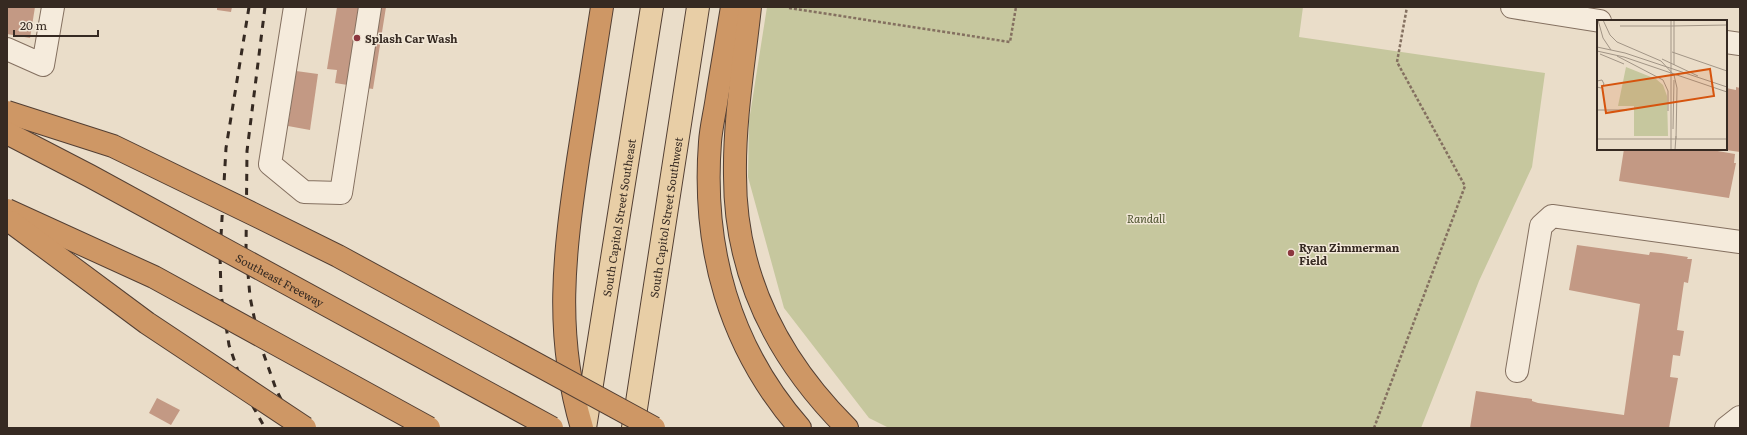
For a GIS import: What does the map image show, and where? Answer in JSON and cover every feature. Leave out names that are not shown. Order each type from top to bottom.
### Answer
[{"type":"highway","points":[[582,428],[572,396],[564,321],[564,267],[602,7]]},
{"type":"highway","points":[[732,7],[710,140],[708,193],[710,219],[719,271],[733,318],[760,376],[785,411],[800,428]]},
{"type":"highway","points":[[750,7],[735,154],[736,202],[742,245],[750,277],[773,330],[787,355],[810,386],[847,428]]},
{"type":"highway","points":[[7,112],[113,146],[251,212],[338,256],[654,428]]},
{"type":"highway","name":"Southeast Freeway","points":[[7,133],[90,176],[552,428]]},
{"type":"highway","points":[[7,210],[154,278],[428,428]]},
{"type":"highway","points":[[7,219],[147,322],[305,428]]},
{"type":"main road","name":"South Capitol Street Southeast","points":[[585,428],[652,7]]},
{"type":"main road","name":"South Capitol Street Southwest","points":[[633,428],[698,7]]},
{"type":"street","points":[[7,49],[43,65],[53,7]]},
{"type":"street","points":[[295,7],[270,164],[304,192],[341,193],[370,7]]},
{"type":"street","points":[[1512,7],[1597,21]]},
{"type":"street","points":[[1727,42],[1740,44]]},
{"type":"street","points":[[1517,371],[1541,226],[1552,216],[1740,242]]},
{"type":"street","points":[[1726,428],[1740,417]]},
{"type":"path","points":[[789,8],[1010,42],[1016,7]]},
{"type":"path","points":[[1374,428],[1465,186],[1397,62],[1407,7]]},
{"type":"green space","name":"Randall","points":[[767,7],[1303,7],[1299,37],[1545,73],[1532,167],[1479,281],[1421,428],[889,428],[869,418],[784,308],[748,177],[749,121]]},
{"type":"building","points":[[7,7],[35,7],[30,38],[7,34]]},
{"type":"building","points":[[217,7],[232,7],[231,12],[217,10]]},
{"type":"building","name":"Splash Car Wash","points":[[337,7],[386,7],[373,89],[335,83],[337,70],[327,69]]},
{"type":"building","points":[[296,71],[318,74],[310,130],[288,126]]},
{"type":"building","points":[[1736,87],[1740,88],[1740,152],[1726,150],[1727,88],[1736,90]]},
{"type":"building","points":[[1624,150],[1712,150],[1735,154],[1734,163],[1736,163],[1729,198],[1619,181]]},
{"type":"building","points":[[1577,245],[1649,255],[1650,252],[1661,253],[1688,257],[1687,259],[1692,259],[1688,283],[1684,282],[1677,330],[1684,331],[1680,356],[1673,355],[1670,377],[1678,378],[1669,428],[1470,428],[1476,391],[1532,399],[1532,401],[1538,403],[1624,415],[1640,304],[1569,290]]},
{"type":"building","points":[[157,398],[180,410],[171,425],[149,413]]},
{"type":"railway","points":[[249,7],[226,148],[220,254],[221,294],[229,345],[246,394],[265,428]]},
{"type":"railway","points":[[265,7],[247,151],[246,250],[250,297],[259,341],[276,389],[295,428]]},
{"type":"place","name":"Splash Car Wash","points":[[357,38]]},
{"type":"place","name":"Ryan Zimmerman Field","points":[[1291,253]]}]
